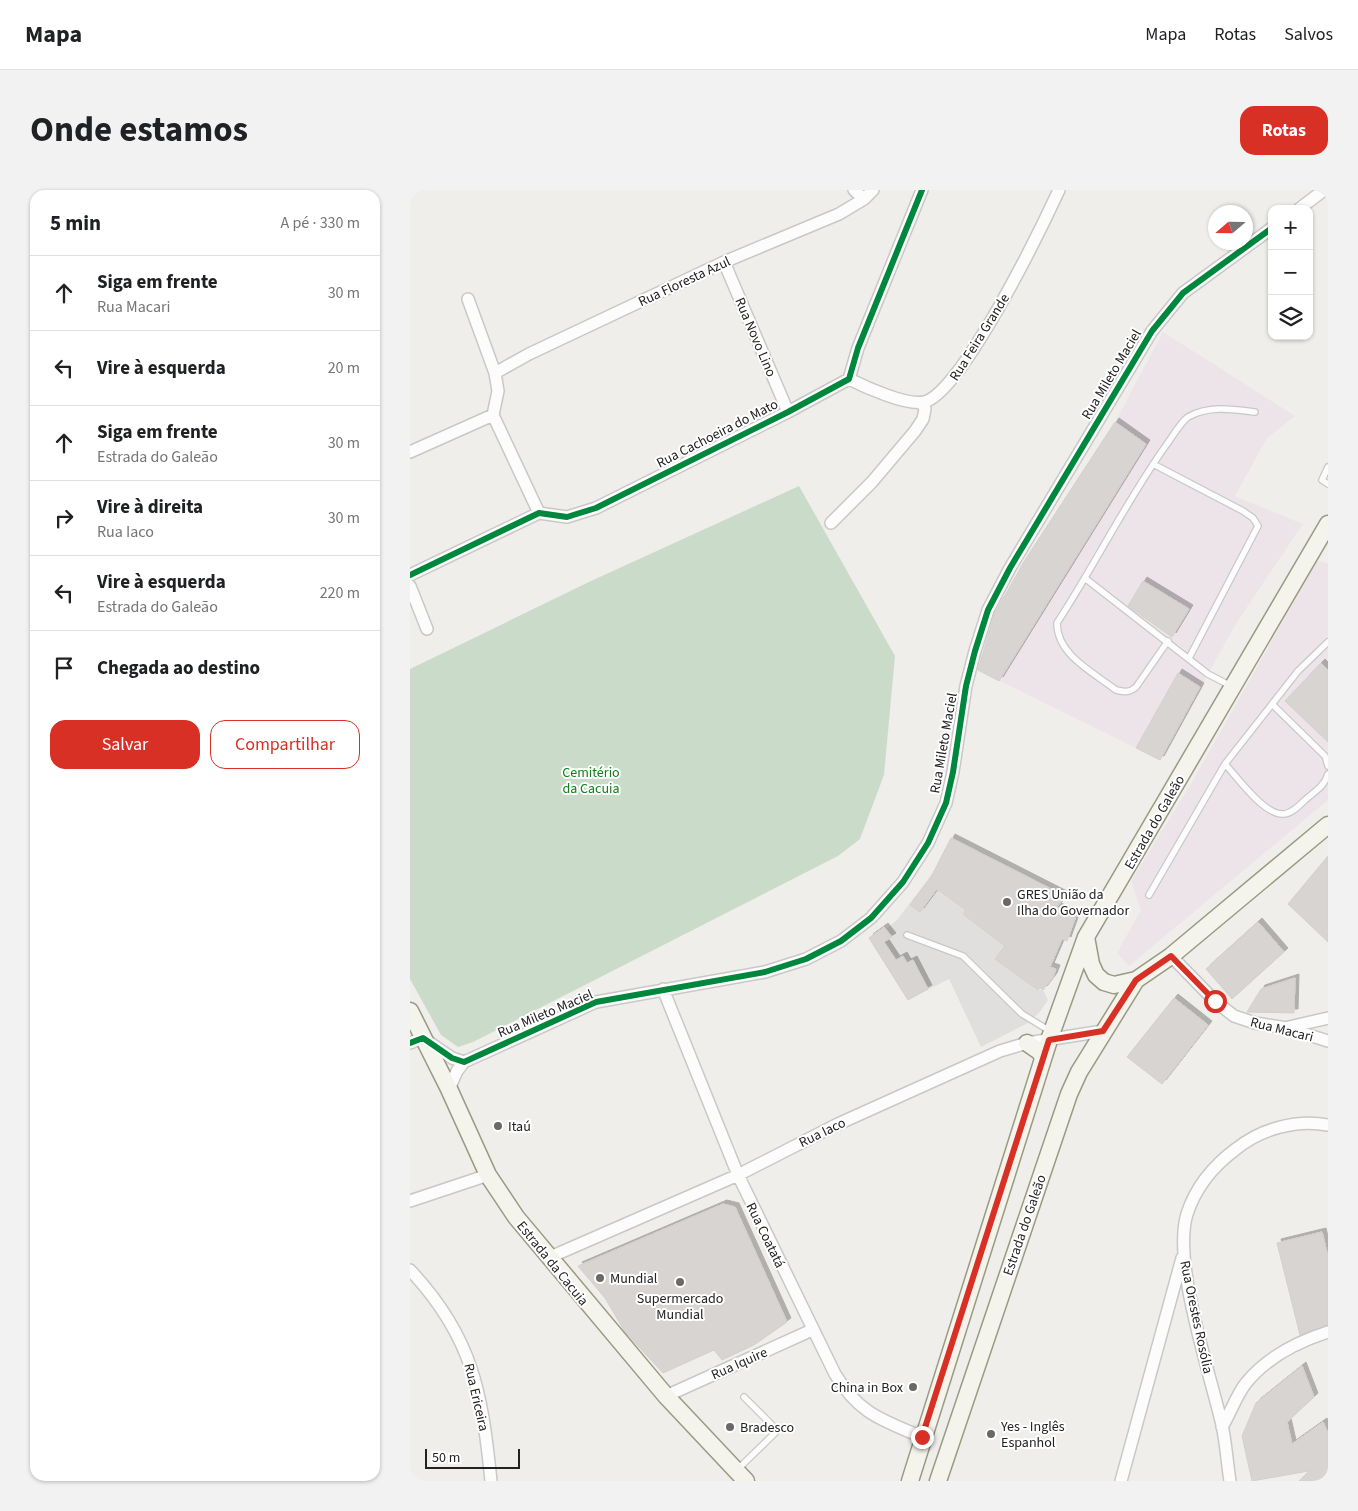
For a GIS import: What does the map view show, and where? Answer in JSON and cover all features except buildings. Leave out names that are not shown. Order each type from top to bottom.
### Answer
[{"type":"main road","name":"Estrada do Galeão","points":[[910,1481],[922,1437],[1050,1036],[1086,937],[1328,524]]},
{"type":"main road","points":[[1086,937],[1091,964],[1096,975],[1104,982],[1114,985],[1136,980],[1171,956],[1328,825]]},
{"type":"main road","name":"Estrada do Galeão","points":[[938,1481],[1069,1094],[1103,1031],[1136,980]]},
{"type":"main road","name":"Estrada da Cacuia","points":[[410,1011],[416,1041],[449,1089],[488,1175],[516,1217],[548,1258],[666,1396],[741,1476]]},
{"type":"main road","points":[[1027,1043],[1036,1049],[1043,1058]]},
{"type":"street","points":[[854,190],[864,199]]},
{"type":"street","name":"Rua Floresta Azul","points":[[495,373],[538,350],[724,262],[839,214],[864,199],[873,190]]},
{"type":"street","points":[[831,523],[872,482],[916,431],[923,419],[925,408],[922,403],[884,394],[849,379],[858,348],[922,190]]},
{"type":"street","name":"Rua Feira Grande","points":[[922,403],[936,398],[952,381],[1009,290],[1059,190]]},
{"type":"street","points":[[1304,205],[1324,190]]},
{"type":"street","name":"Rua Mileto Maciel","points":[[464,1062],[596,1002],[765,972],[806,959],[841,941],[871,918],[903,882],[928,843],[946,803],[953,772],[966,686],[975,651],[988,610],[1010,568],[1152,331],[1183,294],[1268,231]]},
{"type":"street","name":"Rua Novo Lino","points":[[724,262],[788,412]]},
{"type":"street","points":[[410,575],[539,513],[494,415],[498,391],[495,373],[468,299]]},
{"type":"street","name":"Rua Cachoeira do Mato","points":[[539,513],[567,517],[596,508],[788,412],[849,379]]},
{"type":"street","points":[[410,452],[494,415]]},
{"type":"street","points":[[410,586],[427,629]]},
{"type":"street","name":"Rua Macari","points":[[1171,956],[1215,1001],[1234,1016],[1255,1024],[1287,1028],[1328,1041]]},
{"type":"street","name":"Rua Coatatá","points":[[663,990],[738,1175],[812,1330],[840,1382],[856,1403],[873,1416],[922,1437]]},
{"type":"street","points":[[1287,1028],[1328,1018]]},
{"type":"street","name":"Rua Iaco","points":[[548,1258],[738,1175],[847,1120],[1000,1051],[1050,1036],[1103,1031]]},
{"type":"street","points":[[416,1041],[464,1062],[457,1071],[449,1089]]},
{"type":"street","name":"Rua Orestes Rosólia","points":[[1230,1481],[1222,1427],[1189,1293],[1183,1253],[1186,1215],[1200,1184],[1220,1160],[1249,1139],[1276,1128],[1302,1122],[1328,1125]]},
{"type":"street","points":[[410,1201],[488,1175]]},
{"type":"street","points":[[1121,1481],[1183,1253]]},
{"type":"street","name":"Rua Ericeira","points":[[410,1270],[426,1288],[455,1328],[473,1370],[486,1429],[491,1481]]},
{"type":"street","name":"Rua Iquire","points":[[666,1396],[812,1330]]},
{"type":"street","points":[[1222,1427],[1245,1384],[1260,1369],[1285,1350],[1328,1332]]},
{"type":"lane","points":[[1168,641],[1136,687],[1124,692],[1116,690],[1065,651],[1060,642],[1057,623],[1086,580],[1153,464],[1186,418],[1211,409],[1255,412]]},
{"type":"lane","points":[[1153,464],[1243,511],[1253,518],[1258,526],[1189,658]]},
{"type":"lane","points":[[1328,466],[1322,480],[1328,484]]},
{"type":"lane","points":[[1086,580],[1168,641],[1208,674],[1233,687]]},
{"type":"lane","points":[[1149,895],[1225,764],[1298,671],[1328,642]]},
{"type":"lane","points":[[1272,704],[1325,756],[1328,766]]},
{"type":"lane","points":[[1225,764],[1260,803],[1272,812],[1284,814],[1296,809],[1326,782],[1328,774]]},
{"type":"lane","points":[[907,935],[963,956],[1022,1014],[1050,1036]]},
{"type":"lane","points":[[741,1476],[775,1433],[772,1425],[744,1396]]},
{"type":"shaded area","points":[[1163,332],[1295,416],[1267,438],[1235,496],[1303,524],[1237,622],[1160,760],[978,670],[987,623],[1115,422]]},
{"type":"shaded area","points":[[1317,561],[1328,563],[1328,800],[1129,966],[1117,953],[1141,910],[1131,881],[1192,782]]},
{"type":"shaded area","points":[[932,874],[1030,950],[1014,972],[1038,990],[1043,990],[1048,1000],[1039,1013],[1026,1024],[981,1047],[949,979],[908,1000],[869,938],[884,927],[886,929],[897,920]]},
{"type":"green space","name":"Cemitério da Cacuia","points":[[799,486],[895,656],[884,775],[860,839],[838,856],[473,1042],[458,1047],[441,1035],[410,979],[410,669],[591,581]]},
{"type":"cycle path","points":[[410,575],[539,513],[567,517],[596,508],[788,412],[849,379],[858,348],[922,190]]},
{"type":"cycle path","points":[[410,1043],[423,1038],[452,1058],[464,1062],[596,1002],[765,972],[806,959],[841,941],[871,918],[903,882],[928,843],[946,803],[953,772],[966,686],[975,651],[988,610],[1010,568],[1152,331],[1183,293],[1268,231]]},
{"type":"place","name":"GRES União da Ilha do Governador","points":[[1007,902]]},
{"type":"place","name":"Itaú","points":[[498,1126]]},
{"type":"place","name":"Mundial","points":[[600,1278]]},
{"type":"place","name":"Supermercado Mundial","points":[[680,1282]]},
{"type":"place","name":"China in Box","points":[[913,1387]]},
{"type":"place","name":"Bradesco","points":[[730,1427]]},
{"type":"place","name":"Yes - Inglês Espanhol","points":[[991,1434]]},
{"type":"route","points":[[922,1437],[1049,1040],[1103,1031],[1136,980],[1171,956],[1215,1001]]}]
